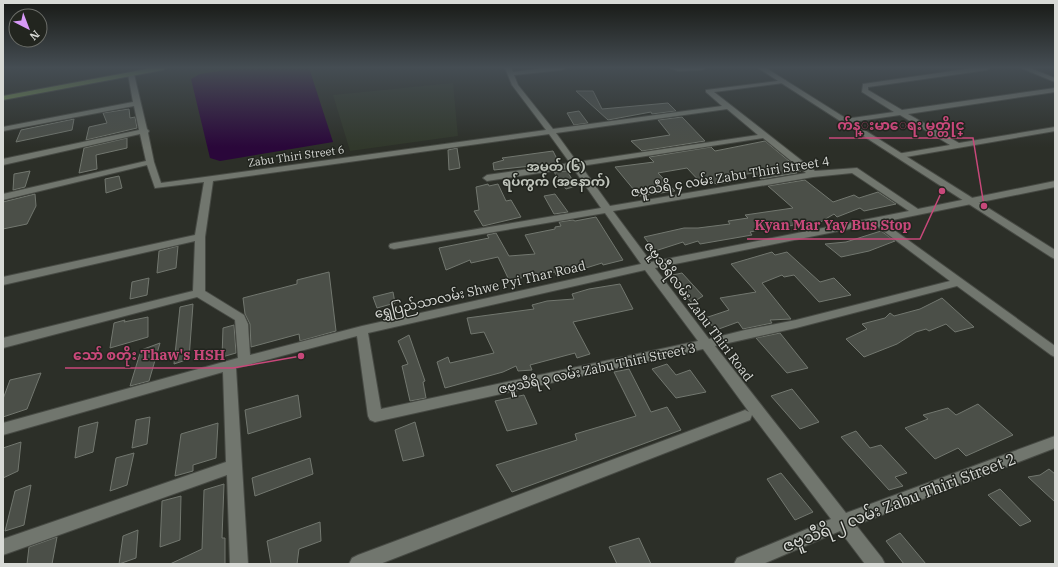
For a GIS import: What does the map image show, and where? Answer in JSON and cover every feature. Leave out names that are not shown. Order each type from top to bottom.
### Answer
[{"type":"main road","points":[[3,98],[22,94]]},
{"type":"main road","points":[[804,94],[1055,256]]},
{"type":"street","name":"Zabu Thiri Street 6","points":[[136,94],[150,162],[158,186],[728,107]]},
{"type":"street","name":"ဇဗူသီရိလမ်း Zabu Thiri Road","points":[[522,94],[551,131],[648,266],[757,412],[876,564]]},
{"type":"street","points":[[712,94],[813,174]]},
{"type":"street","points":[[870,94],[958,146]]},
{"type":"street","points":[[846,121],[1025,94]]},
{"type":"street","points":[[3,129],[138,103]]},
{"type":"street","points":[[900,156],[1055,129]]},
{"type":"street","points":[[3,162],[144,132]]},
{"type":"street","points":[[487,178],[575,166],[764,136]]},
{"type":"street","points":[[3,197],[150,162]]},
{"type":"street","name":"ဇဗူသီရိ ၄ လမ်း Zabu Thiri Street 4","points":[[394,246],[813,174],[854,170],[917,212]]},
{"type":"street","points":[[199,293],[200,237],[209,179]]},
{"type":"street","name":"ရွှေပြည်သာလမ်း Shwe Pyi Thar Road","points":[[3,430],[229,365],[362,330],[648,266],[1055,184]]},
{"type":"street","points":[[875,220],[1055,352]]},
{"type":"street","points":[[3,280],[200,237]]},
{"type":"street","name":"ဇဗူသီရိ ၃ လမ်း Zabu Thiri Street 3","points":[[362,330],[375,416],[796,324],[958,282]]},
{"type":"street","points":[[3,343],[199,293],[240,318],[242,324],[244,361]]},
{"type":"street","points":[[229,365],[239,564]]},
{"type":"street","points":[[358,564],[745,416]]},
{"type":"street","name":"ဇဗူသီရိ ၂ လမ်း Zabu Thiri Street 2","points":[[743,564],[843,522],[1055,442]]},
{"type":"street","points":[[3,547],[234,466]]},
{"type":"shaded area","points":[[195,94],[318,94],[333,142],[220,161],[210,158]]},
{"type":"shaded area","points":[[454,94],[458,136],[350,151],[333,95]]},
{"type":"building","points":[[580,94],[595,94],[602,109],[668,103],[676,111],[652,114],[651,112],[608,120]]},
{"type":"building","points":[[129,109],[130,118],[135,117],[137,128],[86,140],[89,127],[107,123],[103,113]]},
{"type":"building","points":[[579,111],[588,123],[574,125],[567,113]]},
{"type":"building","points":[[682,117],[705,141],[642,151],[631,141],[670,135],[658,120]]},
{"type":"building","points":[[74,119],[72,130],[16,142],[21,130]]},
{"type":"building","points":[[127,138],[127,148],[96,155],[97,169],[79,173],[84,148]]},
{"type":"building","points":[[765,141],[801,171],[761,179],[754,173],[725,177],[730,182],[702,184],[687,168],[658,173],[675,191],[639,196],[615,167],[654,162],[649,157],[711,147],[715,151]]},
{"type":"building","points":[[457,148],[460,168],[449,170],[448,150]]},
{"type":"building","points":[[553,151],[559,163],[494,170],[493,163],[504,160],[502,158]]},
{"type":"building","points":[[30,171],[25,187],[13,190],[14,174]]},
{"type":"building","points":[[567,171],[576,186],[566,189],[554,172]]},
{"type":"building","points":[[119,176],[122,188],[106,193],[105,179]]},
{"type":"building","points":[[805,180],[833,202],[854,195],[859,198],[878,192],[896,204],[864,211],[860,208],[837,217],[834,214],[812,227],[807,222],[789,226],[788,224],[750,232],[752,235],[700,244],[698,241],[685,245],[683,242],[655,251],[644,237],[684,228],[698,228],[730,224],[728,221],[748,218],[745,215],[793,208],[768,186]]},
{"type":"building","points":[[488,184],[489,186],[498,184],[506,201],[511,200],[521,217],[483,226],[474,211],[479,210],[476,187]]},
{"type":"building","points":[[35,194],[36,206],[27,224],[3,229],[3,202]]},
{"type":"building","points":[[555,194],[568,212],[554,214],[544,196]]},
{"type":"building","points":[[596,217],[623,260],[603,265],[602,263],[557,277],[555,272],[509,280],[498,257],[471,263],[470,260],[446,270],[439,248],[489,238],[487,235],[496,233],[509,256],[535,254],[525,235],[555,229],[555,227],[561,226],[559,222]]},
{"type":"building","points":[[881,231],[895,241],[869,251],[841,257],[825,244],[846,242]]},
{"type":"building","points":[[178,246],[176,268],[157,273],[159,251]]},
{"type":"building","points":[[772,252],[775,255],[787,252],[820,282],[834,278],[851,295],[819,302],[794,275],[784,277],[782,275],[762,283],[791,319],[770,320],[772,323],[743,329],[738,322],[716,330],[705,318],[729,310],[720,298],[756,292],[731,264]]},
{"type":"building","points":[[329,272],[336,331],[300,341],[299,334],[251,347],[250,324],[245,314],[243,298],[297,284],[297,280]]},
{"type":"building","points":[[682,273],[703,296],[692,303],[668,276]]},
{"type":"building","points":[[149,278],[147,295],[130,299],[132,282]]},
{"type":"building","points":[[620,284],[633,309],[573,322],[590,354],[577,358],[575,353],[530,365],[532,370],[518,371],[516,366],[503,372],[445,388],[437,362],[448,357],[450,363],[494,353],[484,332],[471,334],[467,318],[534,309],[532,305],[547,301],[574,299],[572,294],[589,289]]},
{"type":"building","points":[[393,292],[395,303],[377,308],[373,297]]},
{"type":"building","points":[[942,298],[974,327],[955,332],[946,324],[929,331],[926,329],[916,332],[897,344],[864,357],[846,339],[867,329],[862,324],[885,318],[890,313],[894,316],[920,309]]},
{"type":"building","points":[[193,304],[189,359],[174,364],[180,307]]},
{"type":"building","points":[[148,317],[148,337],[110,348],[114,323]]},
{"type":"building","points":[[234,325],[236,353],[222,357],[223,328]]},
{"type":"building","points":[[780,333],[808,368],[787,373],[756,338]]},
{"type":"building","points":[[409,335],[425,381],[423,382],[426,398],[410,401],[402,366],[408,364],[398,341]]},
{"type":"building","points":[[160,343],[149,381],[130,386],[141,350]]},
{"type":"building","points":[[667,364],[676,375],[690,370],[706,392],[676,398],[652,369]]},
{"type":"building","points":[[629,369],[651,412],[667,407],[681,430],[512,492],[496,465],[577,440],[575,434],[636,416],[614,372]]},
{"type":"building","points":[[41,373],[27,409],[3,417],[3,399],[10,380]]},
{"type":"building","points":[[792,389],[819,422],[800,429],[771,396]]},
{"type":"building","points":[[298,395],[301,417],[248,434],[245,410]]},
{"type":"building","points":[[524,395],[537,424],[507,431],[495,401]]},
{"type":"building","points":[[978,404],[1013,435],[966,456],[958,448],[935,459],[905,428],[928,419],[923,415],[948,408],[956,415]]},
{"type":"building","points":[[150,417],[147,444],[132,448],[136,420]]},
{"type":"building","points":[[98,422],[93,452],[75,458],[79,427]]},
{"type":"building","points":[[415,422],[424,456],[403,461],[395,430]]},
{"type":"building","points":[[218,423],[216,458],[193,465],[193,471],[175,476],[181,434]]},
{"type":"building","points":[[856,431],[870,448],[881,445],[907,473],[895,477],[903,486],[889,490],[841,437]]},
{"type":"building","points":[[21,442],[18,471],[3,478],[3,448]]},
{"type":"building","points":[[134,453],[127,485],[110,491],[116,458]]},
{"type":"building","points":[[310,458],[313,474],[255,496],[252,478]]},
{"type":"building","points":[[1049,469],[1055,474],[1055,502],[1028,477],[1040,475]]},
{"type":"building","points":[[781,473],[813,512],[795,520],[767,479]]},
{"type":"building","points":[[224,484],[222,538],[225,538],[225,564],[170,564],[202,549],[204,490]]},
{"type":"building","points":[[31,485],[24,525],[5,531],[15,491]]},
{"type":"building","points":[[1000,489],[1031,521],[1020,526],[988,495]]},
{"type":"building","points":[[181,496],[180,540],[160,547],[162,501]]},
{"type":"building","points":[[320,522],[321,541],[299,549],[297,564],[271,564],[267,541]]},
{"type":"building","points":[[138,530],[136,558],[119,564],[123,536]]},
{"type":"building","points":[[900,533],[926,564],[904,564],[886,541]]},
{"type":"building","points":[[57,537],[52,564],[27,564],[29,547]]},
{"type":"building","points":[[639,538],[651,564],[617,564],[609,547]]},
{"type":"place","name":"Kyan Mar Yay Bus Stop","points":[[942,191]]},
{"type":"place","name":"က်န္းမာေရး မွတ္တိုင္","points":[[984,206]]},
{"type":"place","name":"သော် စတိုး Thaw's HSH","points":[[301,356]]},
{"type":"district","name":"အမှတ် (၆) ရပ်ကွက် (အနောက်)","points":[[556,174]]}]
